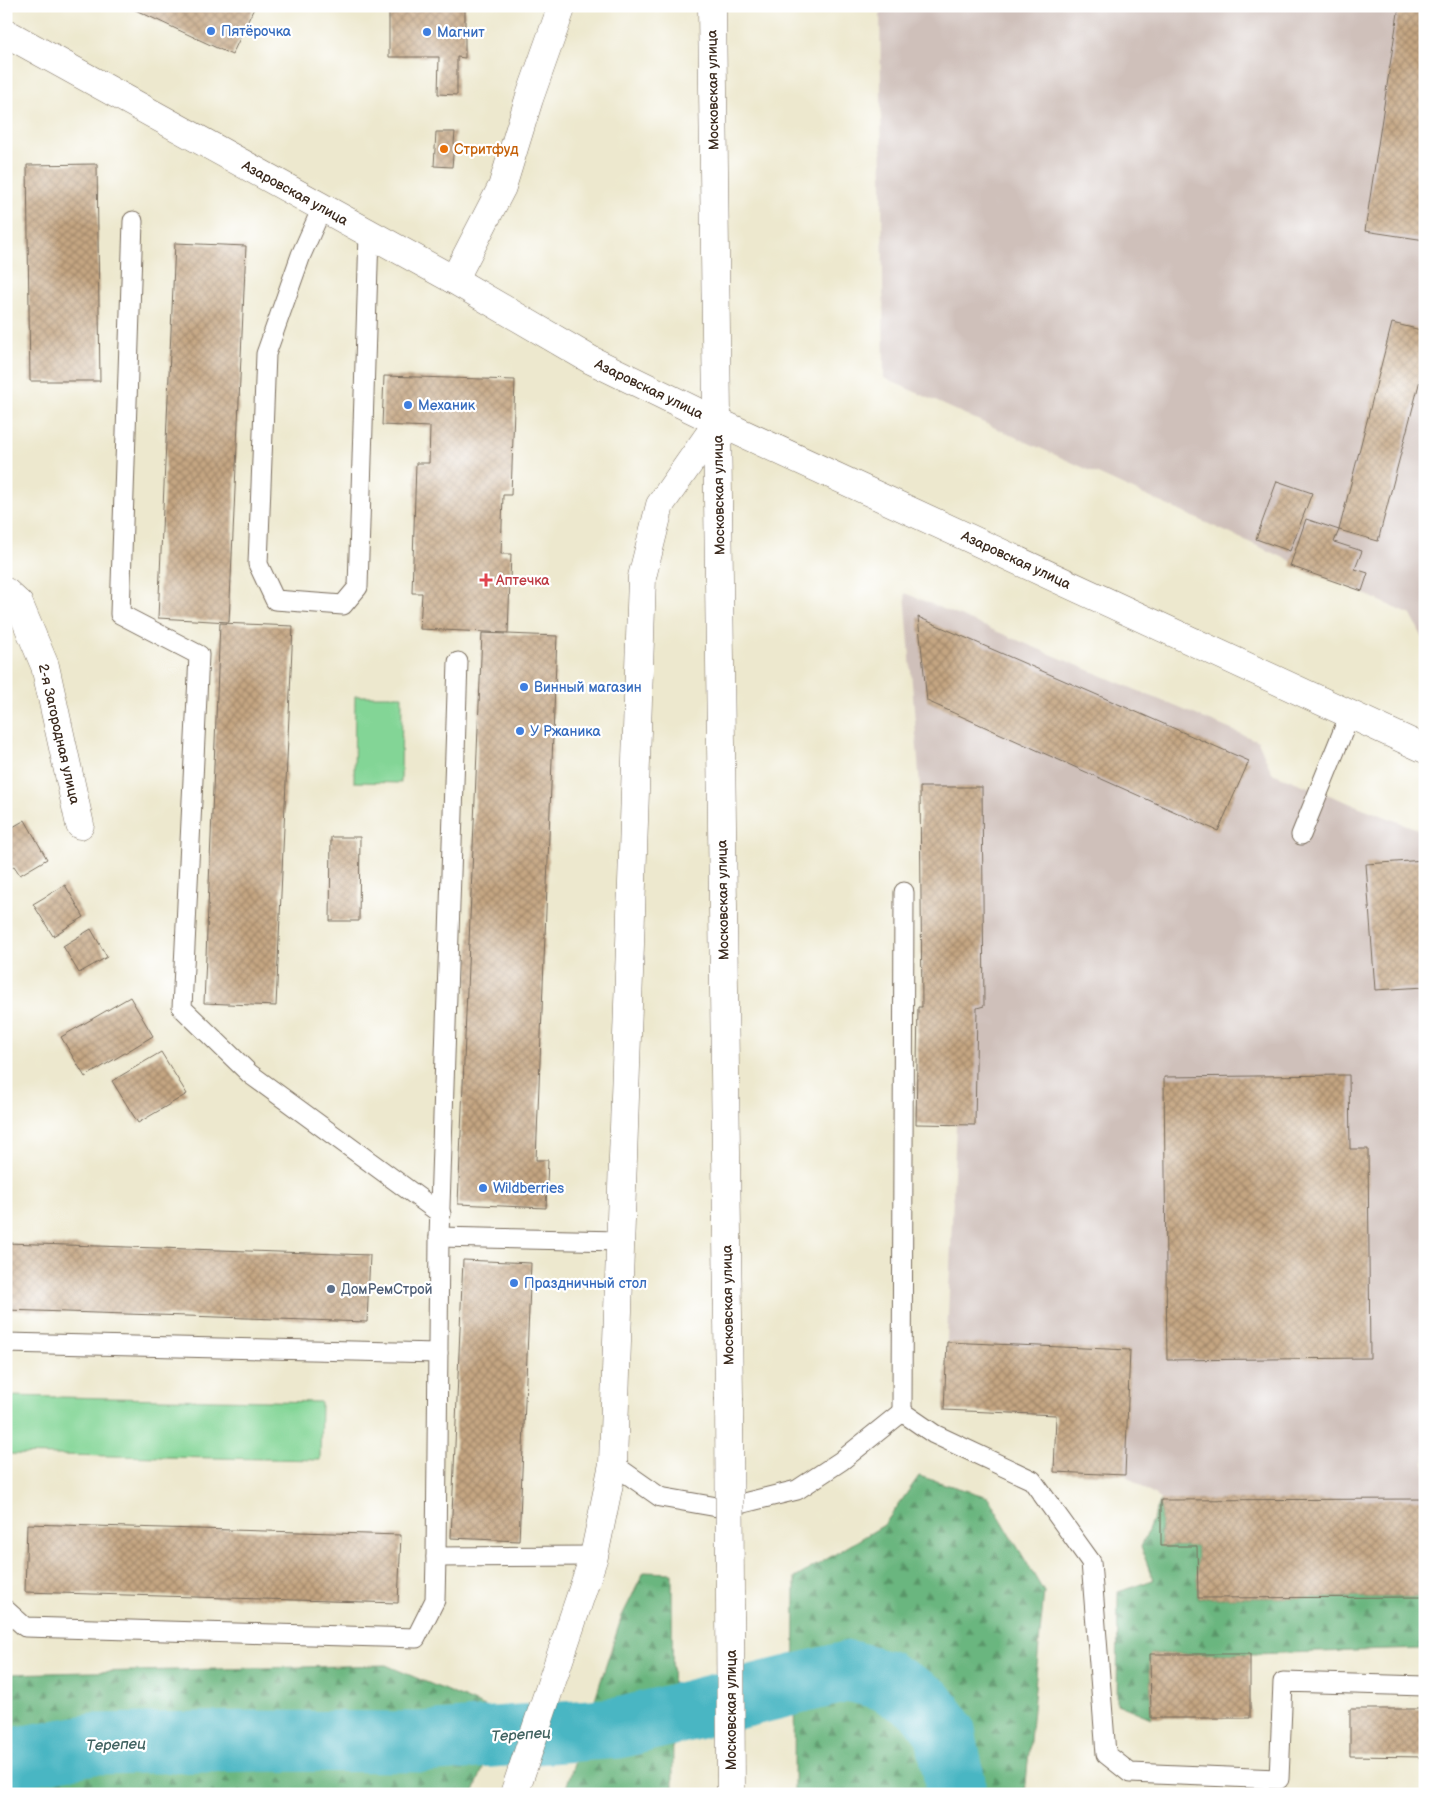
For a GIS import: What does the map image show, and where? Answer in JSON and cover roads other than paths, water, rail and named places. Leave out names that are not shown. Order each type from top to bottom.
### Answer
[{"type":"street","points":[[454,280],[502,187],[529,99],[562,6]]},
{"type":"street","name":"Московская улица","points":[[712,6],[730,1398],[731,1794]]},
{"type":"street","name":"Азаровская улица","points":[[6,33],[454,280],[591,360],[718,422],[1425,749]]},
{"type":"street","points":[[514,1794],[594,1556],[613,1464],[642,577],[660,505],[718,422]]},
{"type":"street","name":"2-я Загородная улица","points":[[6,592],[19,604],[46,666],[80,825]]},
{"type":"lane","points":[[322,208],[301,255],[266,354],[258,564],[275,600],[343,605],[358,587],[369,234]]},
{"type":"lane","points":[[133,221],[120,614],[199,655],[182,1008],[250,1074],[441,1214]]},
{"type":"lane","points":[[6,1610],[25,1627],[416,1638],[435,1600],[439,1237],[458,662]]},
{"type":"lane","points":[[1301,836],[1350,714]]},
{"type":"lane","points":[[902,1412],[904,892]]},
{"type":"lane","points":[[439,1237],[620,1241]]},
{"type":"lane","points":[[6,1343],[438,1353]]},
{"type":"lane","points":[[613,1464],[660,1497],[724,1508],[797,1490],[841,1461],[902,1412]]},
{"type":"lane","points":[[902,1412],[934,1434],[1032,1480],[1091,1562],[1106,1754],[1130,1773],[1280,1779],[1282,1682],[1425,1686]]},
{"type":"lane","points":[[436,1558],[594,1556]]},
{"type":"waterway","name":"Терепец","points":[[6,1759],[94,1744],[258,1741],[423,1742],[619,1728],[850,1671],[884,1680],[925,1704],[945,1731],[955,1782],[955,1794]]},
{"type":"place","name":"Пятёрочка","points":[[211,31]]},
{"type":"place","name":"Магнит","points":[[427,32]]},
{"type":"place","name":"Стритфуд","points":[[444,149]]},
{"type":"place","name":"Механик","points":[[408,405]]},
{"type":"place","name":"Аптечка","points":[[486,580]]},
{"type":"place","name":"Винный магазин","points":[[524,687]]},
{"type":"place","name":"У Ржаника","points":[[520,731]]},
{"type":"place","name":"Wildberries","points":[[483,1188]]},
{"type":"place","name":"Праздничный стол","points":[[514,1283]]},
{"type":"place","name":"ДомРемСтрой","points":[[331,1289]]}]
